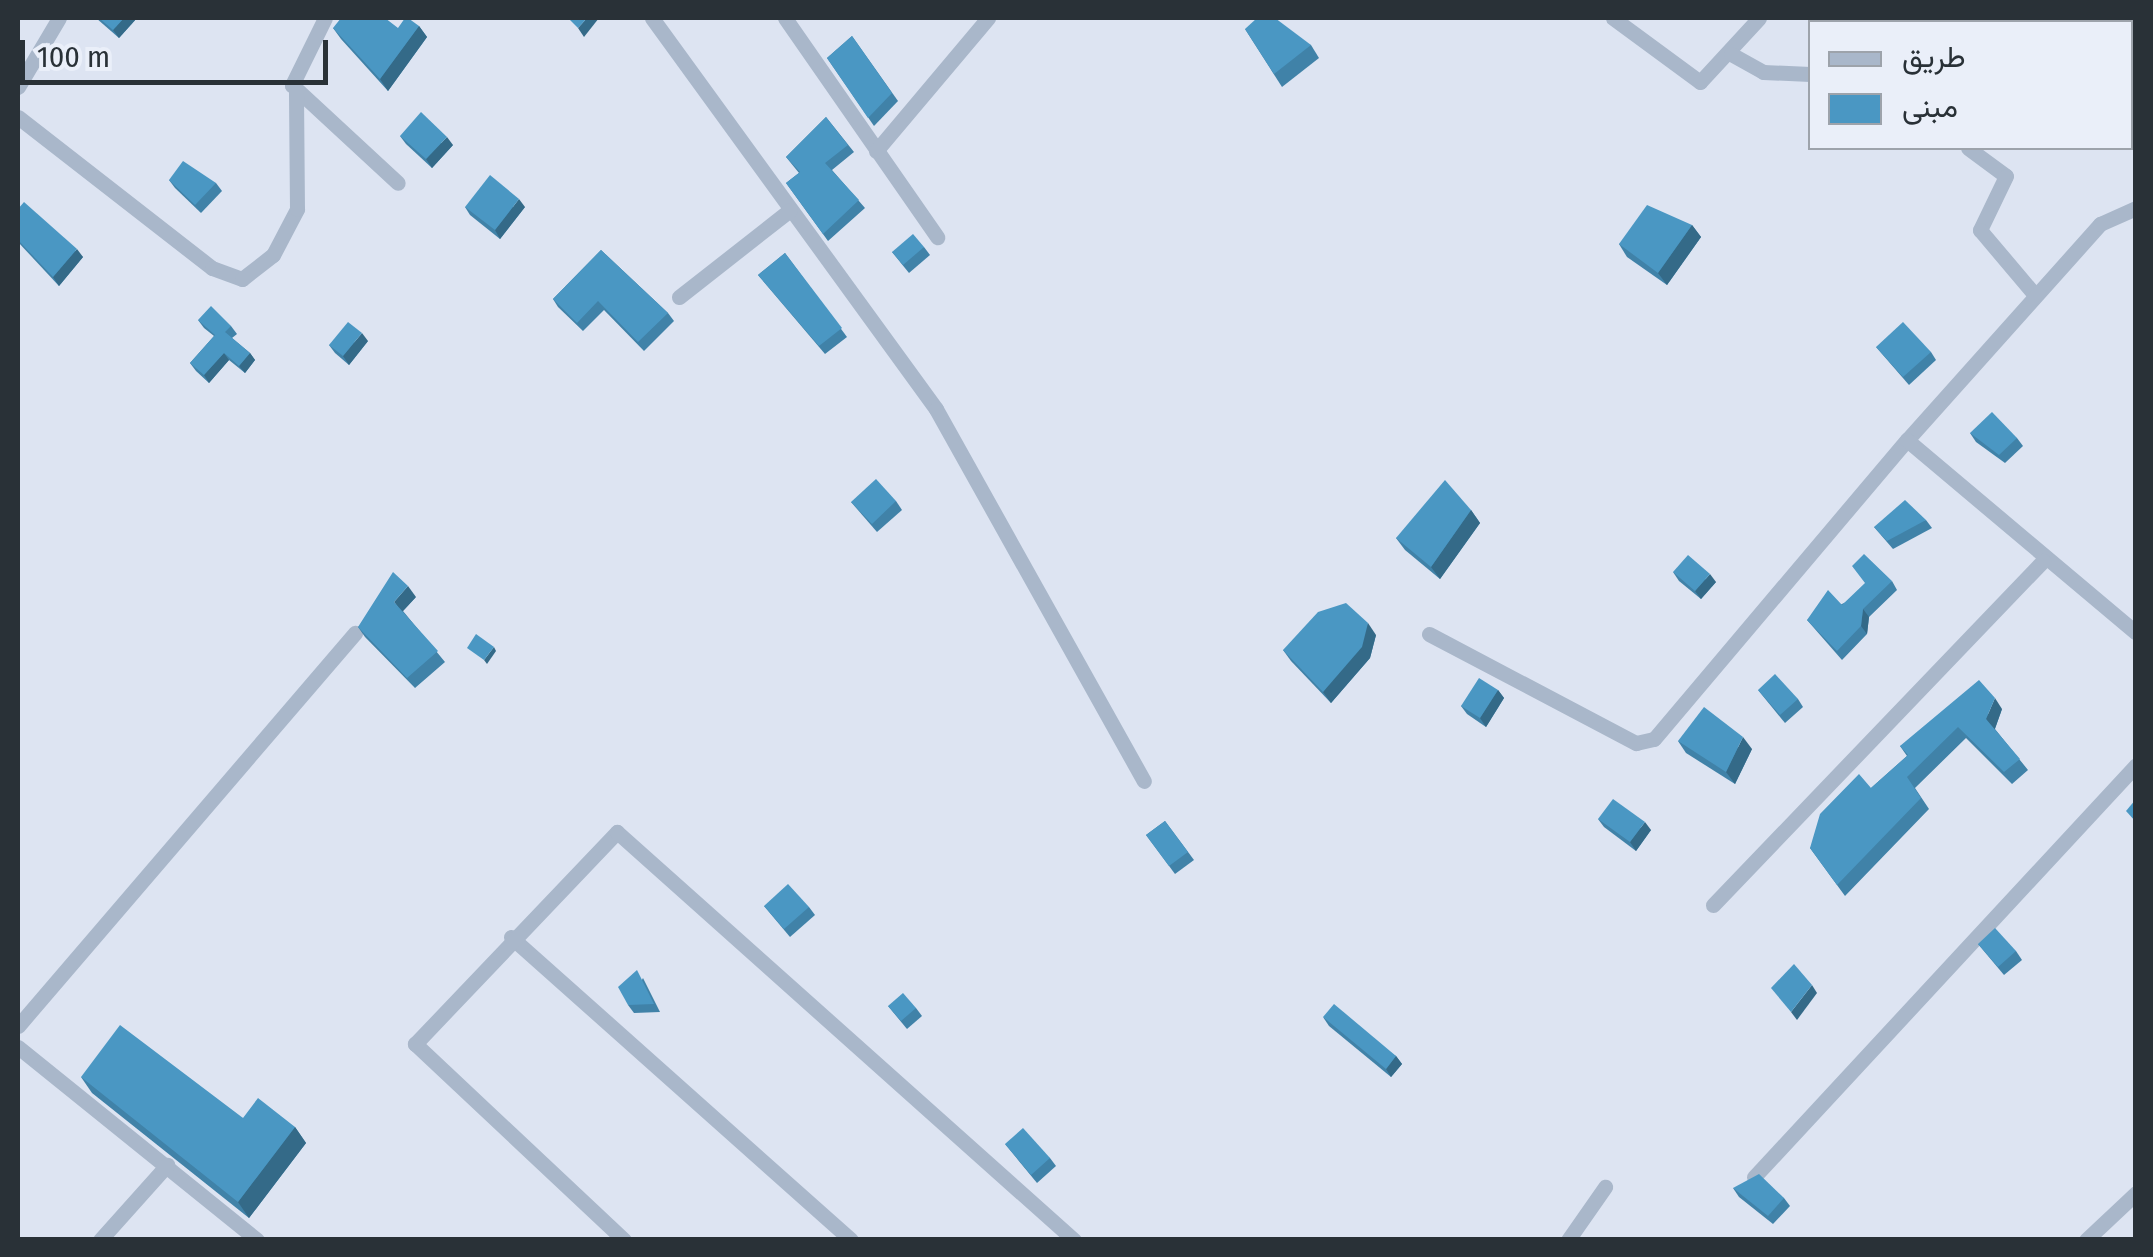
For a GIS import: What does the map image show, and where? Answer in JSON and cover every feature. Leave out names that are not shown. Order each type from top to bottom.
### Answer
[{"type":"street","points":[[18,87],[59,18]]},
{"type":"street","points":[[18,117],[212,268],[242,279],[273,254],[297,209],[296,93],[292,70],[325,18]]},
{"type":"street","points":[[652,18],[936,410],[1144,781]]},
{"type":"street","points":[[785,18],[937,237]]},
{"type":"street","points":[[876,151],[988,18]]},
{"type":"street","points":[[1613,18],[1692,82],[1731,54],[1759,18]]},
{"type":"street","points":[[1731,54],[1757,71],[1808,74]]},
{"type":"street","points":[[296,93],[398,183]]},
{"type":"street","points":[[1971,150],[2006,176],[1980,230],[2034,294]]},
{"type":"street","points":[[1430,634],[1636,743],[1654,739],[2034,294],[2100,224],[2136,208]]},
{"type":"street","points":[[679,297],[790,210]]},
{"type":"street","points":[[1907,440],[2044,561],[2136,633]]},
{"type":"street","points":[[1713,905],[2044,561]]},
{"type":"street","points":[[18,1026],[355,634]]},
{"type":"street","points":[[1754,1177],[2136,765]]},
{"type":"street","points":[[624,1240],[416,1051],[418,1037],[511,937],[618,832],[1074,1240]]},
{"type":"street","points":[[511,937],[851,1240]]},
{"type":"street","points":[[18,1046],[257,1240]]},
{"type":"street","points":[[100,1240],[166,1164]]},
{"type":"street","points":[[1568,1240],[1605,1187]]},
{"type":"street","points":[[2086,1240],[2136,1193]]},
{"type":"building","points":[[99,18],[124,18],[113,30]]},
{"type":"building","points":[[341,18],[385,18],[398,28],[408,18],[419,26],[380,79],[333,28]]},
{"type":"building","points":[[568,18],[587,18],[578,28]]},
{"type":"building","points":[[1257,18],[1275,18],[1311,45],[1274,74],[1245,29]]},
{"type":"building","points":[[852,36],[892,93],[868,118],[827,58]]},
{"type":"building","points":[[421,112],[447,137],[426,159],[400,136]]},
{"type":"building","points":[[826,117],[848,145],[825,163],[859,200],[823,234],[786,183],[800,172],[786,157]]},
{"type":"building","points":[[183,161],[216,183],[195,205],[169,180]]},
{"type":"building","points":[[490,175],[519,199],[495,230],[465,207]]},
{"type":"building","points":[[24,202],[77,249],[53,277],[18,240],[18,209]]},
{"type":"building","points":[[1647,205],[1692,225],[1658,273],[1619,244]]},
{"type":"building","points":[[913,234],[924,247],[903,265],[892,252]]},
{"type":"building","points":[[601,250],[668,313],[638,342],[598,301],[577,323],[553,299]]},
{"type":"building","points":[[785,253],[842,328],[819,346],[758,275]]},
{"type":"building","points":[[211,306],[231,326],[225,332],[250,353],[239,366],[224,353],[204,375],[190,363],[215,335],[198,320]]},
{"type":"building","points":[[348,322],[362,333],[343,356],[329,345]]},
{"type":"building","points":[[1903,322],[1931,352],[1903,377],[1876,347]]},
{"type":"building","points":[[1992,412],[2017,438],[1999,455],[1970,433]]},
{"type":"building","points":[[876,479],[896,501],[872,524],[851,502]]},
{"type":"building","points":[[1445,480],[1471,510],[1431,567],[1396,538]]},
{"type":"building","points":[[1905,500],[1926,520],[1887,541],[1874,527]]},
{"type":"building","points":[[1864,554],[1892,581],[1863,609],[1861,626],[1837,651],[1807,620],[1828,590],[1842,605],[1865,583],[1852,566]]},
{"type":"building","points":[[1688,555],[1710,574],[1695,591],[1673,572]]},
{"type":"building","points":[[393,572],[408,586],[394,602],[438,651],[407,678],[358,627]]},
{"type":"building","points":[[1346,603],[1368,623],[1362,647],[1323,692],[1283,650],[1318,612]]},
{"type":"building","points":[[476,634],[494,647],[484,660],[467,648]]},
{"type":"building","points":[[1775,674],[1798,699],[1780,715],[1758,690]]},
{"type":"building","points":[[1479,678],[1498,690],[1480,718],[1461,706]]},
{"type":"building","points":[[1979,680],[1995,698],[1986,719],[2020,759],[2004,772],[1958,727],[1907,777],[1921,798],[1837,885],[1810,848],[1820,814],[1859,774],[1871,788],[1908,755],[1900,746]]},
{"type":"building","points":[[1704,707],[1743,737],[1726,772],[1678,741]]},
{"type":"building","points":[[1613,799],[1645,822],[1630,842],[1598,819]]},
{"type":"building","points":[[2136,799],[2136,822],[2126,811]]},
{"type":"building","points":[[1165,821],[1188,852],[1169,866],[1146,835]]},
{"type":"building","points":[[788,884],[809,907],[784,929],[764,906]]},
{"type":"building","points":[[1995,928],[2016,951],[1998,967],[1978,944]]},
{"type":"building","points":[[1794,964],[1812,985],[1791,1012],[1771,988]]},
{"type":"building","points":[[637,970],[654,1004],[628,1005],[618,987]]},
{"type":"building","points":[[903,993],[916,1008],[901,1021],[888,1006]]},
{"type":"building","points":[[1334,1004],[1396,1056],[1386,1069],[1323,1017]]},
{"type":"building","points":[[120,1025],[243,1118],[258,1098],[295,1127],[238,1202],[81,1077]]},
{"type":"building","points":[[1023,1128],[1050,1158],[1031,1175],[1005,1144]]},
{"type":"building","points":[[1759,1174],[1784,1198],[1768,1216],[1733,1188]]}]
